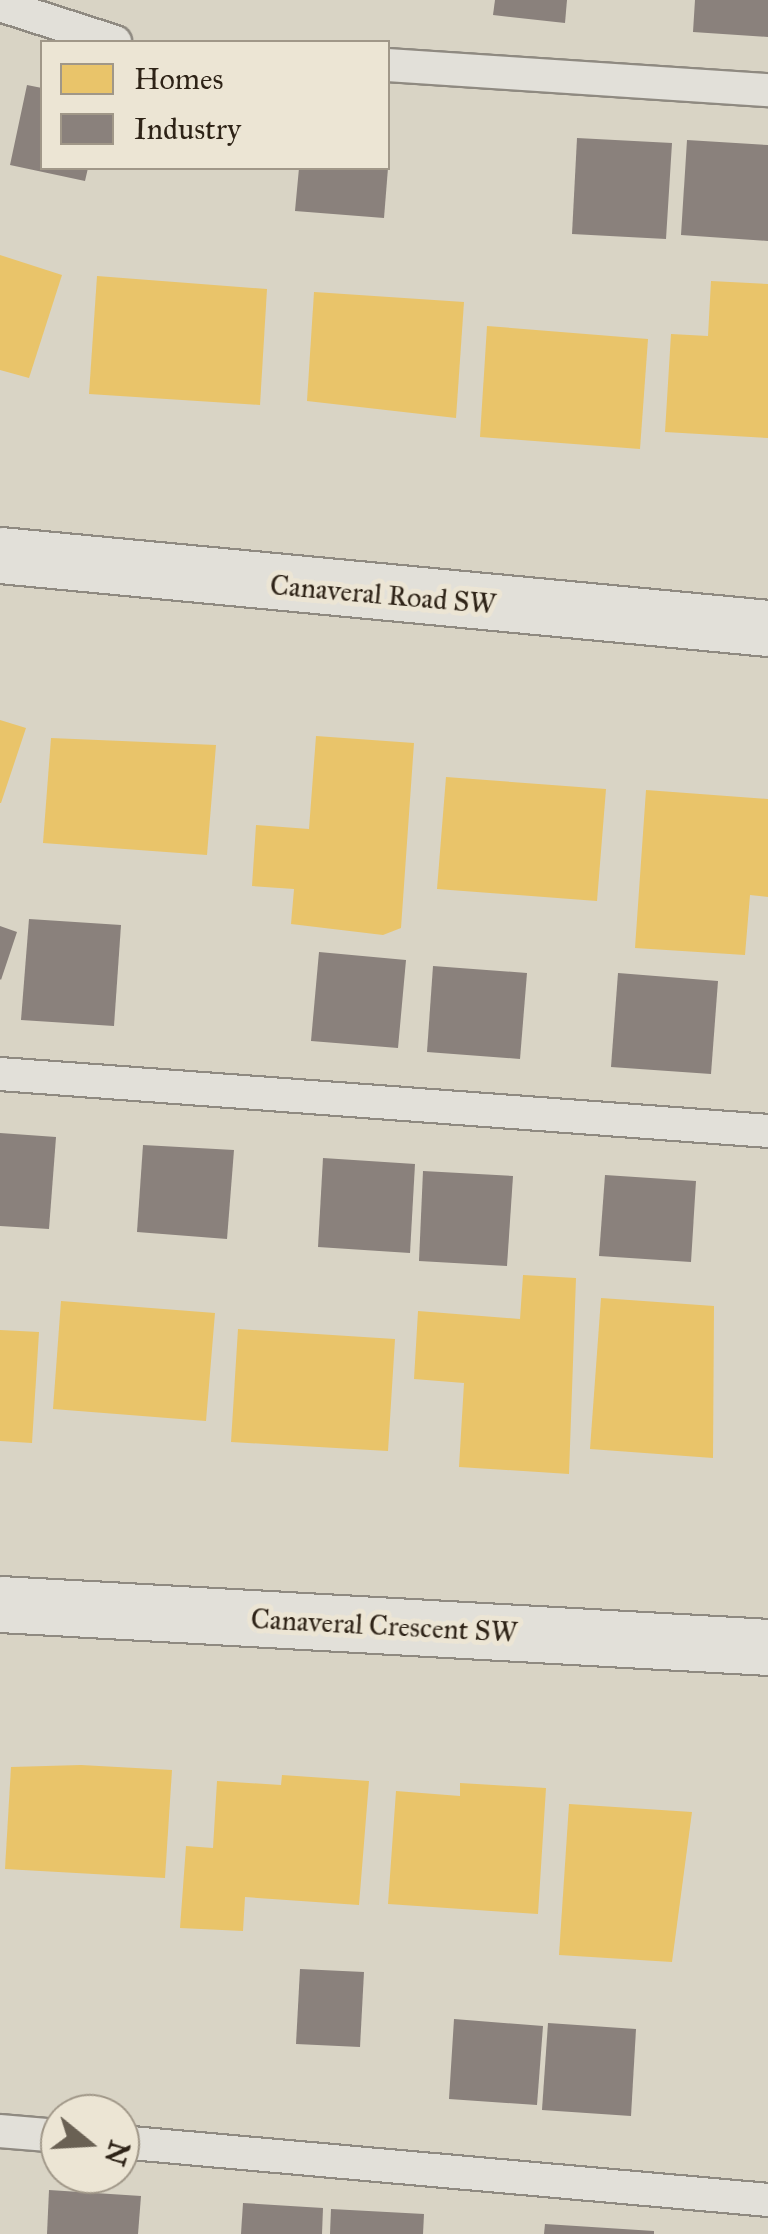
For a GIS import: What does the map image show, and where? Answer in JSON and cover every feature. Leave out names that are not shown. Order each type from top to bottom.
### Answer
[{"type":"street","name":"Canaveral Road SW","points":[[0,556],[768,628]]},
{"type":"street","name":"Canaveral Crescent SW","points":[[0,1604],[768,1648]]},
{"type":"lane","points":[[0,5],[109,40]]},
{"type":"lane","points":[[390,65],[768,90]]},
{"type":"lane","points":[[0,1074],[768,1130]]},
{"type":"lane","points":[[0,2131],[40,2134]]},
{"type":"lane","points":[[140,2144],[768,2200]]},
{"type":"building: Homes","points":[[0,255],[62,275],[29,378],[0,370]]},
{"type":"building: Homes","points":[[97,276],[267,289],[260,405],[89,394]]},
{"type":"building: Homes","points":[[711,281],[768,284],[768,438],[665,432],[671,334],[708,336]]},
{"type":"building: Homes","points":[[314,292],[464,302],[456,418],[307,401]]},
{"type":"building: Homes","points":[[487,326],[648,339],[640,449],[480,437]]},
{"type":"building: Homes","points":[[0,720],[26,728],[1,803],[0,803]]},
{"type":"building: Homes","points":[[316,736],[414,743],[401,928],[383,935],[291,924],[294,889],[252,886],[256,825],[309,829]]},
{"type":"building: Homes","points":[[51,738],[216,745],[207,855],[43,843]]},
{"type":"building: Homes","points":[[446,777],[606,789],[597,901],[437,889]]},
{"type":"building: Homes","points":[[646,790],[768,799],[768,897],[750,895],[745,955],[635,948]]},
{"type":"building: Homes","points":[[523,1275],[576,1278],[569,1474],[459,1467],[464,1383],[414,1379],[418,1311],[520,1319]]},
{"type":"building: Homes","points":[[601,1298],[714,1306],[713,1458],[590,1449]]},
{"type":"building: Homes","points":[[61,1301],[215,1313],[206,1421],[53,1409]]},
{"type":"building: Homes","points":[[238,1329],[395,1339],[388,1451],[231,1442]]},
{"type":"building: Homes","points":[[0,1330],[39,1332],[32,1443],[0,1441]]},
{"type":"building: Homes","points":[[81,1765],[172,1770],[165,1878],[5,1869],[11,1767]]},
{"type":"building: Homes","points":[[282,1775],[369,1781],[359,1905],[245,1897],[243,1931],[180,1928],[186,1846],[213,1848],[217,1781],[281,1785]]},
{"type":"building: Homes","points":[[460,1783],[546,1788],[538,1914],[388,1904],[396,1791],[460,1796]]},
{"type":"building: Homes","points":[[569,1804],[692,1812],[672,1962],[559,1955]]},
{"type":"building: Industry","points":[[495,0],[567,0],[565,23],[493,15]]},
{"type":"building: Industry","points":[[695,0],[768,0],[768,37],[693,32]]},
{"type":"building: Industry","points":[[27,85],[40,88],[40,170],[88,170],[85,181],[10,165]]},
{"type":"building: Industry","points":[[577,138],[672,143],[666,239],[572,234]]},
{"type":"building: Industry","points":[[687,140],[768,145],[768,241],[681,235]]},
{"type":"building: Industry","points":[[299,170],[388,170],[384,218],[295,211]]},
{"type":"building: Industry","points":[[29,919],[121,925],[114,1026],[21,1020]]},
{"type":"building: Industry","points":[[0,926],[17,932],[1,980],[0,979]]},
{"type":"building: Industry","points":[[319,952],[406,960],[398,1048],[311,1041]]},
{"type":"building: Industry","points":[[433,966],[527,973],[520,1059],[427,1052]]},
{"type":"building: Industry","points":[[618,973],[718,981],[711,1074],[611,1067]]},
{"type":"building: Industry","points":[[0,1133],[56,1137],[49,1229],[0,1226]]},
{"type":"building: Industry","points":[[143,1145],[234,1150],[227,1239],[137,1232]]},
{"type":"building: Industry","points":[[323,1158],[415,1164],[410,1253],[318,1247]]},
{"type":"building: Industry","points":[[423,1171],[513,1176],[507,1266],[419,1261]]},
{"type":"building: Industry","points":[[605,1175],[696,1181],[691,1262],[599,1256]]},
{"type":"building: Industry","points":[[300,1969],[364,1972],[360,2047],[296,2044]]},
{"type":"building: Industry","points":[[454,2019],[543,2026],[537,2105],[449,2099]]},
{"type":"building: Industry","points":[[548,2023],[636,2029],[631,2116],[542,2110]]},
{"type":"building: Industry","points":[[49,2194],[141,2196],[138,2234],[47,2234]]},
{"type":"building: Industry","points":[[243,2203],[323,2208],[322,2234],[241,2234]]},
{"type":"building: Industry","points":[[331,2209],[424,2214],[423,2234],[330,2234]]},
{"type":"building: Industry","points":[[545,2224],[654,2231],[654,2234],[544,2234]]}]
